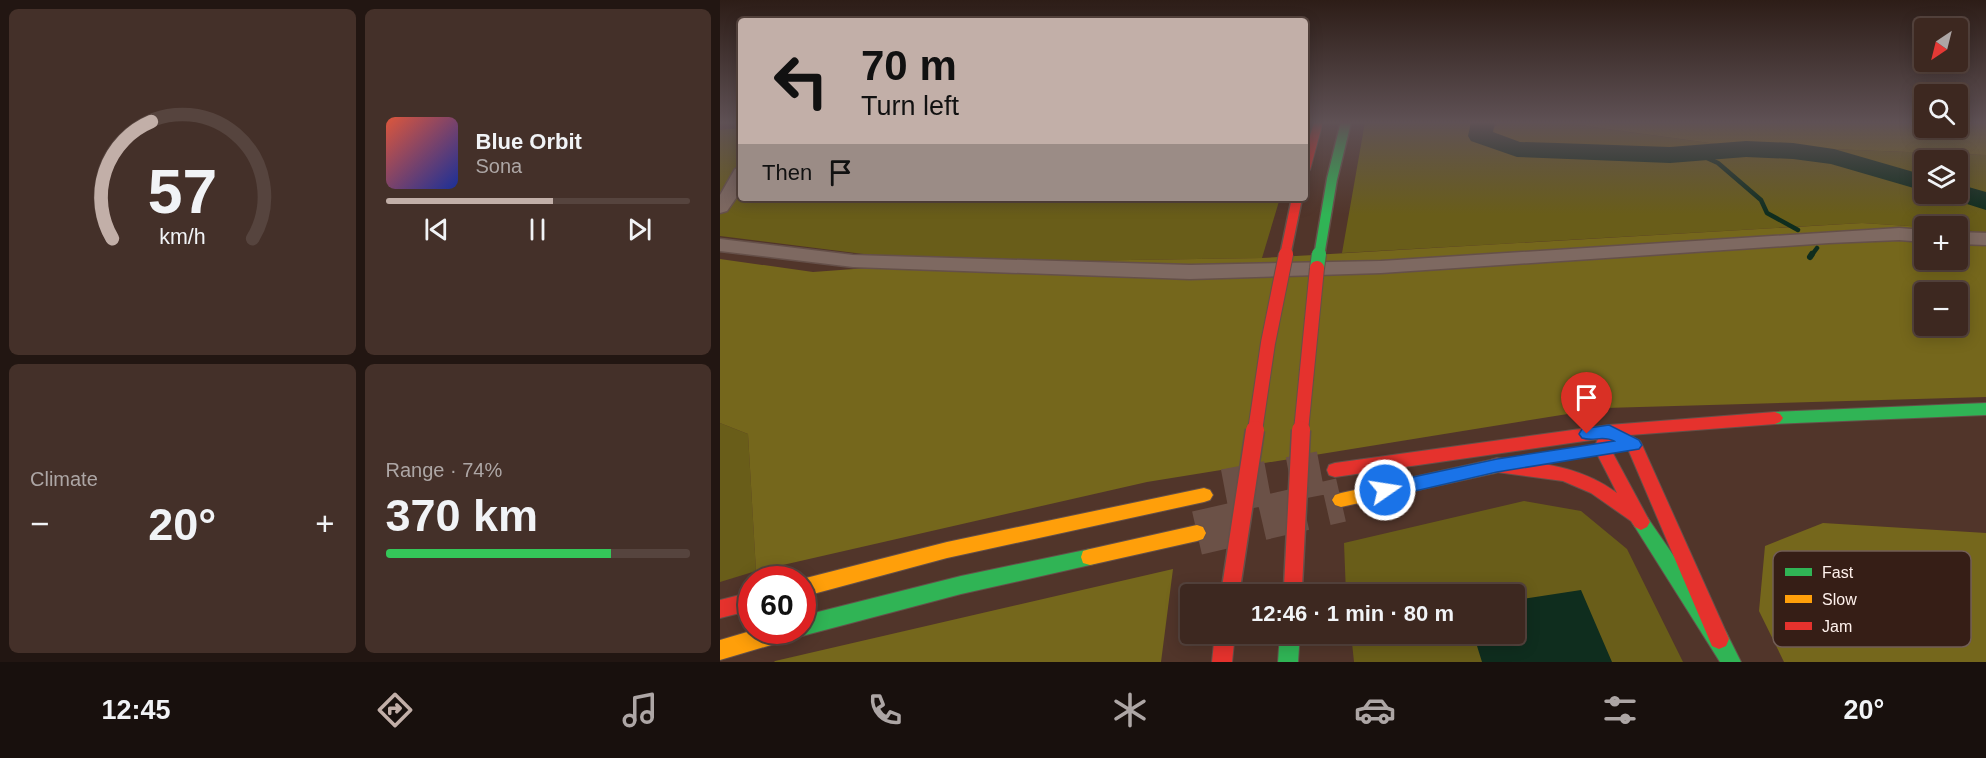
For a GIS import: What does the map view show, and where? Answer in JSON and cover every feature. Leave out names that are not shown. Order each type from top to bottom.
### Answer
[{"type":"main road","points":[[1293,584],[1300,440],[1311,323],[1327,205],[1339,153]]},
{"type":"main road","points":[[1232,584],[1259,394],[1278,285],[1296,201]]},
{"type":"main road","points":[[1335,470],[1609,431],[1796,416],[1986,409]]},
{"type":"main road","points":[[1784,432],[1855,429]]},
{"type":"main road","points":[[1609,431],[1639,444],[1652,482],[1731,662]]},
{"type":"main road","points":[[1597,449],[1609,431]]},
{"type":"main road","points":[[1597,449],[1639,444]]},
{"type":"main road","points":[[1597,449],[1638,518],[1719,639]]},
{"type":"main road","points":[[1341,500],[1497,465],[1551,457]]},
{"type":"main road","points":[[1497,465],[1565,474],[1597,488],[1638,518]]},
{"type":"main road","points":[[816,584],[947,549],[1204,495]]},
{"type":"main road","points":[[816,622],[961,585],[1197,532]]},
{"type":"main road","points":[[720,609],[738,604]]},
{"type":"main road","points":[[720,650],[740,644]]},
{"type":"main road","points":[[1222,662],[1224,644]]},
{"type":"main road","points":[[1288,662],[1289,644]]},
{"type":"street","points":[[720,207],[738,179]]},
{"type":"street","points":[[720,245],[853,261],[1190,272],[1381,267],[1829,237],[1914,235]]},
{"type":"street","points":[[1968,238],[1986,239]]},
{"type":"shaded area","points":[[720,153],[738,153],[738,201],[1279,201],[1262,258],[935,263],[720,236]]},
{"type":"shaded area","points":[[1360,153],[1914,153],[1914,204],[1968,204],[1968,154],[1986,155],[1986,232],[1968,231],[1968,216],[1914,216],[1914,226],[1862,223],[1342,253]]},
{"type":"shaded area","points":[[1968,153],[1986,153],[1986,155],[1968,154]]},
{"type":"shaded area","points":[[1862,223],[1914,226],[1914,270],[1968,270],[1968,231],[1986,232],[1986,397],[1605,408],[1147,482],[778,566],[756,566],[748,434],[720,423],[720,259],[813,272],[935,263],[1262,258]]},
{"type":"shaded area","points":[[720,423],[748,434],[756,566],[738,566],[738,576],[720,582]]},
{"type":"shaded area","points":[[1524,501],[1581,511],[1627,549],[1683,662],[1354,662],[1352,644],[1525,644],[1525,584],[1346,584],[1344,543]]},
{"type":"shaded area","points":[[1823,523],[1986,533],[1986,662],[1784,662],[1777,647],[1971,647],[1971,551],[1773,551],[1773,640],[1759,611],[1765,546]]},
{"type":"shaded area","points":[[1173,569],[1161,662],[774,662],[775,661]]},
{"type":"shaded area","points":[[1581,590],[1612,662],[1482,662],[1476,644],[1525,644],[1525,598]]},
{"type":"waterway","points":[[1616,153],[1670,155],[1697,153]]},
{"type":"waterway","points":[[1696,153],[1718,163],[1761,200],[1767,213],[1798,230]]},
{"type":"waterway","points":[[1806,153],[1834,157],[1914,180]]},
{"type":"waterway","points":[[1968,195],[1986,201]]},
{"type":"waterway","points":[[1811,256],[1817,248]]},
{"type":"tunnel","points":[[1225,491],[1321,473]]},
{"type":"tunnel","points":[[1197,533],[1341,500]]},
{"type":"traffic: fast","points":[[1317,268],[1338,153]]},
{"type":"traffic: fast","points":[[1775,418],[1986,409]]},
{"type":"traffic: fast","points":[[1641,522],[1719,639],[1731,662]]},
{"type":"traffic: fast","points":[[816,622],[961,585],[1090,557]]},
{"type":"traffic: fast","points":[[1288,662],[1289,644]]},
{"type":"traffic: slow","points":[[1341,500],[1495,466]]},
{"type":"traffic: slow","points":[[816,584],[947,550],[1204,495]]},
{"type":"traffic: slow","points":[[1090,557],[1197,533]]},
{"type":"traffic: slow","points":[[720,650],[740,644]]},
{"type":"traffic: jam","points":[[1308,160],[1310,153]]},
{"type":"traffic: jam","points":[[1232,584],[1268,343],[1296,201]]},
{"type":"traffic: jam","points":[[1293,584],[1302,412],[1317,268]]},
{"type":"traffic: jam","points":[[1335,470],[1609,431],[1775,418]]},
{"type":"traffic: jam","points":[[1641,522],[1602,448],[1609,431],[1634,445],[1719,639]]},
{"type":"traffic: jam","points":[[1497,465],[1565,474],[1597,488],[1633,514]]},
{"type":"traffic: jam","points":[[720,609],[738,604]]},
{"type":"traffic: jam","points":[[1222,662],[1224,644]]},
{"type":"route","points":[[1385,490],[1497,465],[1634,445],[1609,431],[1587,434]]}]
